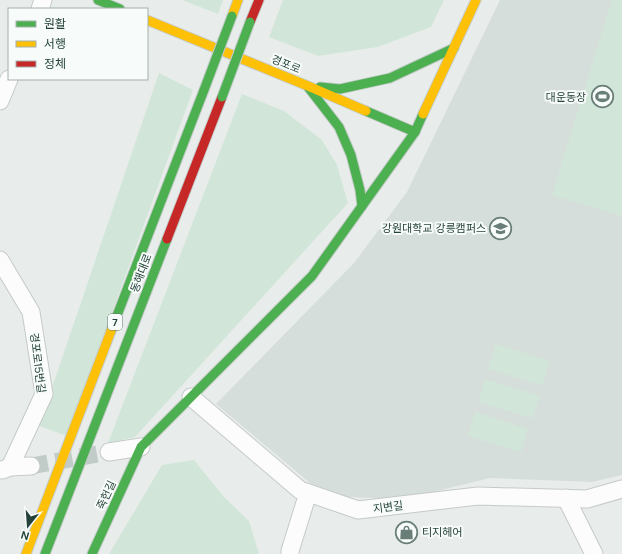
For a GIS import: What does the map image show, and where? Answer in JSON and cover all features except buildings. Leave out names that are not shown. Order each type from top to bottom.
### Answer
[{"type":"street","points":[[98,0],[118,8]]},
{"type":"street","name":"동해대로","points":[[26,554],[238,0]]},
{"type":"street","name":"동해대로","points":[[44,554],[259,0]]},
{"type":"street","points":[[109,452],[141,447],[312,276],[414,132],[476,0]]},
{"type":"street","name":"경포로","points":[[148,20],[308,86],[414,132]]},
{"type":"street","points":[[308,86],[340,89],[390,78],[454,48]]},
{"type":"street","points":[[0,101],[9,80]]},
{"type":"street","points":[[308,86],[339,127],[351,155],[360,190],[362,206]]},
{"type":"street","name":"경포로15번길","points":[[0,260],[31,312],[44,394],[5,468]]},
{"type":"street","name":"지변길","points":[[191,397],[300,490],[358,510],[478,496],[587,499],[622,489]]},
{"type":"street","name":"죽헌길","points":[[92,554],[141,447]]},
{"type":"street","points":[[5,468],[31,466]]},
{"type":"street","points":[[290,554],[308,493]]},
{"type":"street","points":[[566,498],[594,554]]},
{"type":"shaded area","name":"강원대학교 강릉캠퍼스","points":[[500,0],[622,0],[622,475],[592,482],[490,478],[399,499],[346,497],[310,483],[216,404],[354,263],[407,192]]},
{"type":"green space","points":[[182,0],[223,0],[218,14]]},
{"type":"green space","points":[[283,0],[444,0],[431,27],[378,47],[318,56],[269,37]]},
{"type":"green space","name":"대운동장","points":[[612,0],[622,0],[622,216],[552,195]]},
{"type":"green space","points":[[159,73],[193,90],[67,436],[39,426]]},
{"type":"green space","points":[[242,94],[284,111],[322,140],[337,165],[348,203],[135,437],[108,443]]},
{"type":"green space","points":[[496,344],[550,361],[542,385],[488,369]]},
{"type":"green space","points":[[485,379],[540,396],[532,418],[478,402]]},
{"type":"green space","points":[[475,412],[528,429],[521,452],[468,436]]},
{"type":"green space","points":[[194,460],[224,497],[249,521],[259,554],[109,554],[162,465]]},
{"type":"tunnel","points":[[31,466],[109,452]]},
{"type":"traffic: fast","points":[[98,0],[118,8]]},
{"type":"traffic: fast","points":[[204,90],[232,16]]},
{"type":"traffic: fast","points":[[222,97],[250,22]]},
{"type":"traffic: fast","points":[[320,87],[340,89],[390,78],[454,48]]},
{"type":"traffic: fast","points":[[308,87],[339,127],[351,155],[360,190],[362,206]]},
{"type":"traffic: fast","points":[[111,331],[204,90]]},
{"type":"traffic: fast","points":[[366,111],[415,132]]},
{"type":"traffic: fast","points":[[92,554],[141,447],[312,276],[415,132],[423,114]]},
{"type":"traffic: fast","points":[[45,554],[167,239]]},
{"type":"traffic: slow","points":[[232,16],[238,0]]},
{"type":"traffic: slow","points":[[423,114],[476,0]]},
{"type":"traffic: slow","points":[[148,20],[366,111]]},
{"type":"traffic: slow","points":[[26,554],[111,331]]},
{"type":"traffic: jam","points":[[250,22],[259,0]]},
{"type":"traffic: jam","points":[[167,239],[222,97]]},
{"type":"place","name":"대운동장","points":[[602,97]]},
{"type":"place","name":"강원대학교 강릉캠퍼스","points":[[501,228]]},
{"type":"place","name":"티지헤어","points":[[407,532]]}]
